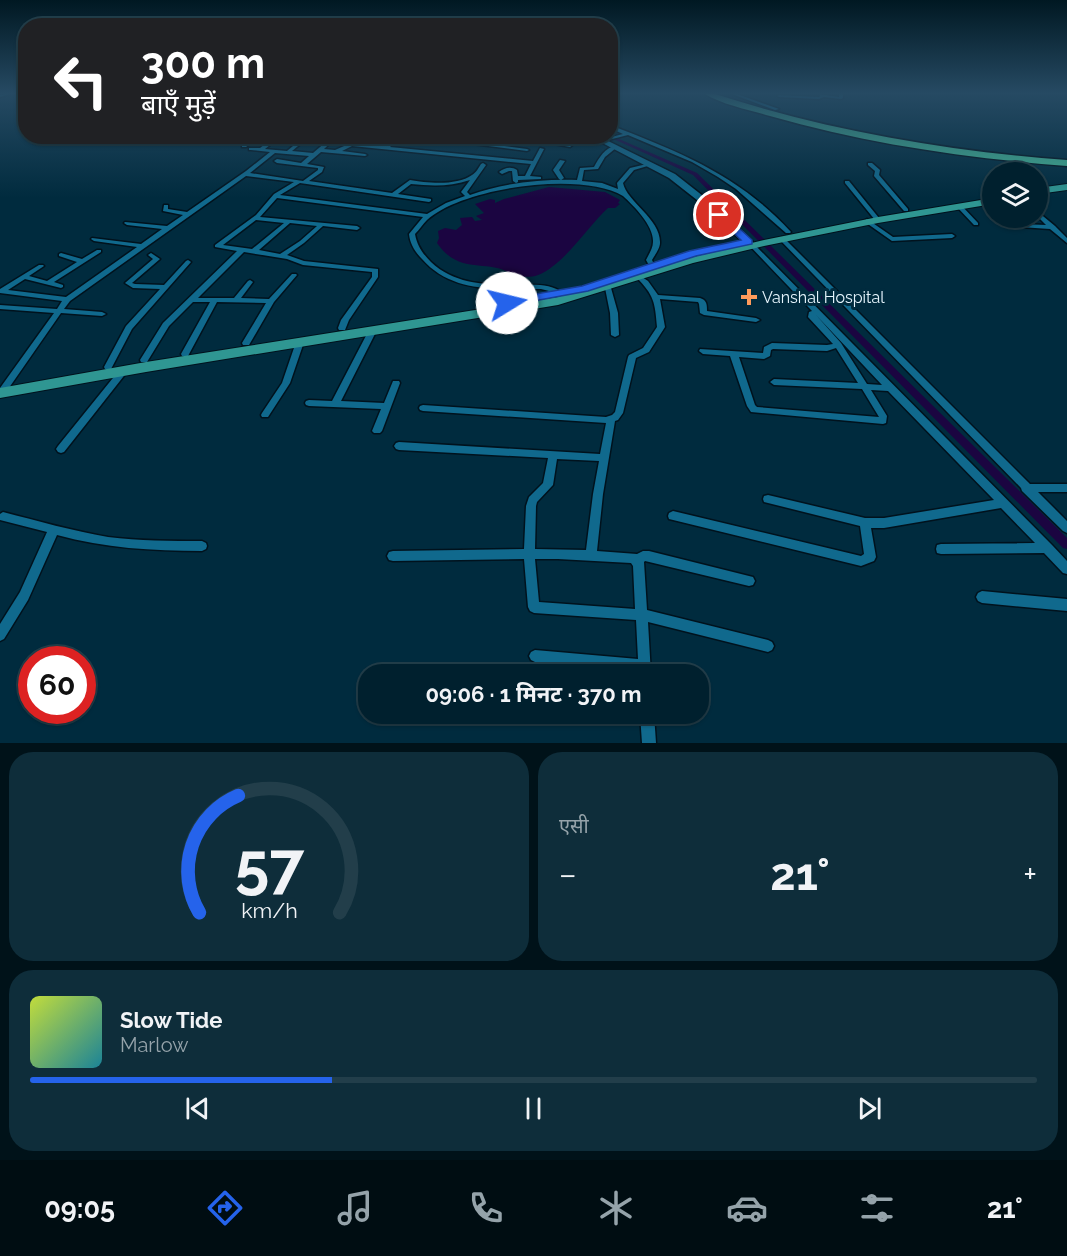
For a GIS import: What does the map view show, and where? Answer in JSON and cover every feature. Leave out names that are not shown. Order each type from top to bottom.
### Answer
[{"type":"highway","points":[[838,129],[878,138],[979,155],[1067,161]]},
{"type":"highway","points":[[878,138],[902,146],[976,157],[1067,161]]},
{"type":"main road","points":[[1048,191],[1067,188]]},
{"type":"main road","points":[[872,219],[906,210],[982,200]]},
{"type":"main road","points":[[505,305],[558,301],[781,236],[982,201]]},
{"type":"main road","points":[[2,389],[108,367],[300,342],[505,305],[602,284],[693,254],[754,243]]},
{"type":"main road","points":[[2,389],[124,370],[146,362],[185,354],[342,328],[375,327]]},
{"type":"street","points":[[618,130],[677,153],[720,176],[749,197],[781,236],[1067,528]]},
{"type":"street","points":[[618,136],[625,134]]},
{"type":"street","points":[[261,150],[269,144]]},
{"type":"street","points":[[287,153],[298,144]]},
{"type":"street","points":[[303,164],[327,144]]},
{"type":"street","points":[[386,148],[391,144]]},
{"type":"street","points":[[477,144],[527,150]]},
{"type":"street","points":[[558,144],[572,146],[574,144]]},
{"type":"street","points":[[608,144],[682,183],[754,243],[1067,569]]},
{"type":"street","points":[[336,152],[348,145],[535,163]]},
{"type":"street","points":[[483,157],[493,146]]},
{"type":"street","points":[[579,180],[582,169],[596,168],[603,156],[614,147]]},
{"type":"street","points":[[251,149],[287,153],[336,152],[365,155]]},
{"type":"street","points":[[528,177],[542,149]]},
{"type":"street","points":[[2,389],[67,299],[274,151]]},
{"type":"street","points":[[277,161],[321,167],[320,171],[303,182],[275,196],[255,218],[217,246],[296,258],[303,263],[376,270],[375,277],[345,320],[342,328]]},
{"type":"street","points":[[561,178],[556,172],[562,161]]},
{"type":"street","points":[[649,164],[634,168],[619,186],[654,229],[657,244],[649,260],[652,266]]},
{"type":"street","points":[[870,164],[878,171],[876,175],[906,210]]},
{"type":"street","points":[[469,197],[464,192],[483,165]]},
{"type":"street","points":[[502,172],[513,169],[516,186]]},
{"type":"street","points":[[244,174],[429,200]]},
{"type":"street","points":[[393,195],[410,182],[433,185],[459,182],[476,176]]},
{"type":"street","points":[[515,178],[579,180],[622,192]]},
{"type":"street","points":[[560,294],[555,290],[541,287],[504,287],[449,279],[436,271],[413,243],[412,234],[427,216],[469,197],[546,181],[579,180]]},
{"type":"street","points":[[595,184],[622,180]]},
{"type":"street","points":[[847,182],[872,219],[892,239],[952,236]]},
{"type":"street","points":[[275,196],[427,216]]},
{"type":"street","points":[[166,206],[165,210],[188,214]]},
{"type":"street","points":[[959,206],[976,224]]},
{"type":"street","points":[[255,218],[357,228]]},
{"type":"street","points":[[253,252],[288,222]]},
{"type":"street","points":[[127,223],[166,228]]},
{"type":"street","points":[[1048,223],[1067,241]]},
{"type":"street","points":[[281,256],[321,225]]},
{"type":"street","points":[[1048,227],[1053,227]]},
{"type":"street","points":[[94,239],[142,246]]},
{"type":"street","points":[[49,282],[99,251]]},
{"type":"street","points":[[146,362],[166,325],[241,251]]},
{"type":"street","points":[[61,255],[82,261]]},
{"type":"street","points":[[151,255],[157,258],[128,283],[133,286],[164,287]]},
{"type":"street","points":[[108,367],[129,328],[188,262]]},
{"type":"street","points":[[1,291],[41,266]]},
{"type":"street","points":[[246,344],[271,301],[294,275]]},
{"type":"street","points":[[23,277],[62,286]]},
{"type":"street","points":[[423,408],[611,420],[620,413],[632,357],[646,350],[660,330],[656,297],[650,286],[639,277]]},
{"type":"street","points":[[236,300],[250,282]]},
{"type":"street","points":[[504,287],[505,305]]},
{"type":"street","points":[[608,288],[614,313],[615,335]]},
{"type":"street","points":[[1,291],[67,299]]},
{"type":"street","points":[[656,297],[700,300],[704,313],[756,320]]},
{"type":"street","points":[[192,300],[271,301]]},
{"type":"street","points":[[185,354],[215,300]]},
{"type":"street","points":[[0,307],[102,314]]},
{"type":"street","points":[[734,355],[751,406],[757,411],[883,421],[883,416],[838,345],[812,317],[812,314],[818,312]]},
{"type":"street","points":[[335,404],[375,327]]},
{"type":"street","points":[[265,415],[286,383],[300,342]]},
{"type":"street","points":[[703,351],[764,356],[769,347],[827,348],[838,345]]},
{"type":"street","points":[[61,449],[124,370]]},
{"type":"street","points":[[774,382],[892,388]]},
{"type":"street","points":[[377,431],[396,383]]},
{"type":"street","points":[[309,404],[387,406]]},
{"type":"street","points":[[591,555],[611,420]]},
{"type":"street","points":[[399,446],[604,458]]},
{"type":"street","points":[[553,456],[548,484],[532,502],[529,555],[534,607],[642,615],[768,646]]},
{"type":"street","points":[[1026,488],[1067,488]]},
{"type":"street","points":[[768,499],[865,523],[896,522],[1004,502]]},
{"type":"street","points":[[673,516],[861,561],[870,557],[865,523]]},
{"type":"street","points":[[1,518],[54,529],[98,542],[120,545],[202,546]]},
{"type":"street","points":[[0,635],[24,596],[54,529]]},
{"type":"street","points":[[941,549],[1048,548]]},
{"type":"street","points":[[393,556],[591,555],[638,560]]},
{"type":"street","points":[[638,560],[643,556],[649,556],[748,581]]},
{"type":"street","points":[[638,560],[645,664]]},
{"type":"street","points":[[982,597],[1067,605]]},
{"type":"street","points":[[535,656],[594,664]]},
{"type":"street","points":[[648,724],[649,743]]},
{"type":"shaded area","points":[[549,187],[605,192],[620,200],[618,203],[620,204],[615,208],[608,208],[557,263],[538,275],[515,277],[496,268],[466,264],[446,254],[437,243],[438,231],[445,228],[456,230],[462,225],[460,218],[472,217],[475,221],[482,220],[476,216],[484,213],[475,204],[490,199],[495,200],[495,203]]},
{"type":"waterway","points":[[618,140],[695,174],[1067,545]]},
{"type":"place","name":"Vanshal Hospital","points":[[749,297]]},
{"type":"route","points":[[507,303],[584,289],[693,254],[748,242],[719,215]]}]
